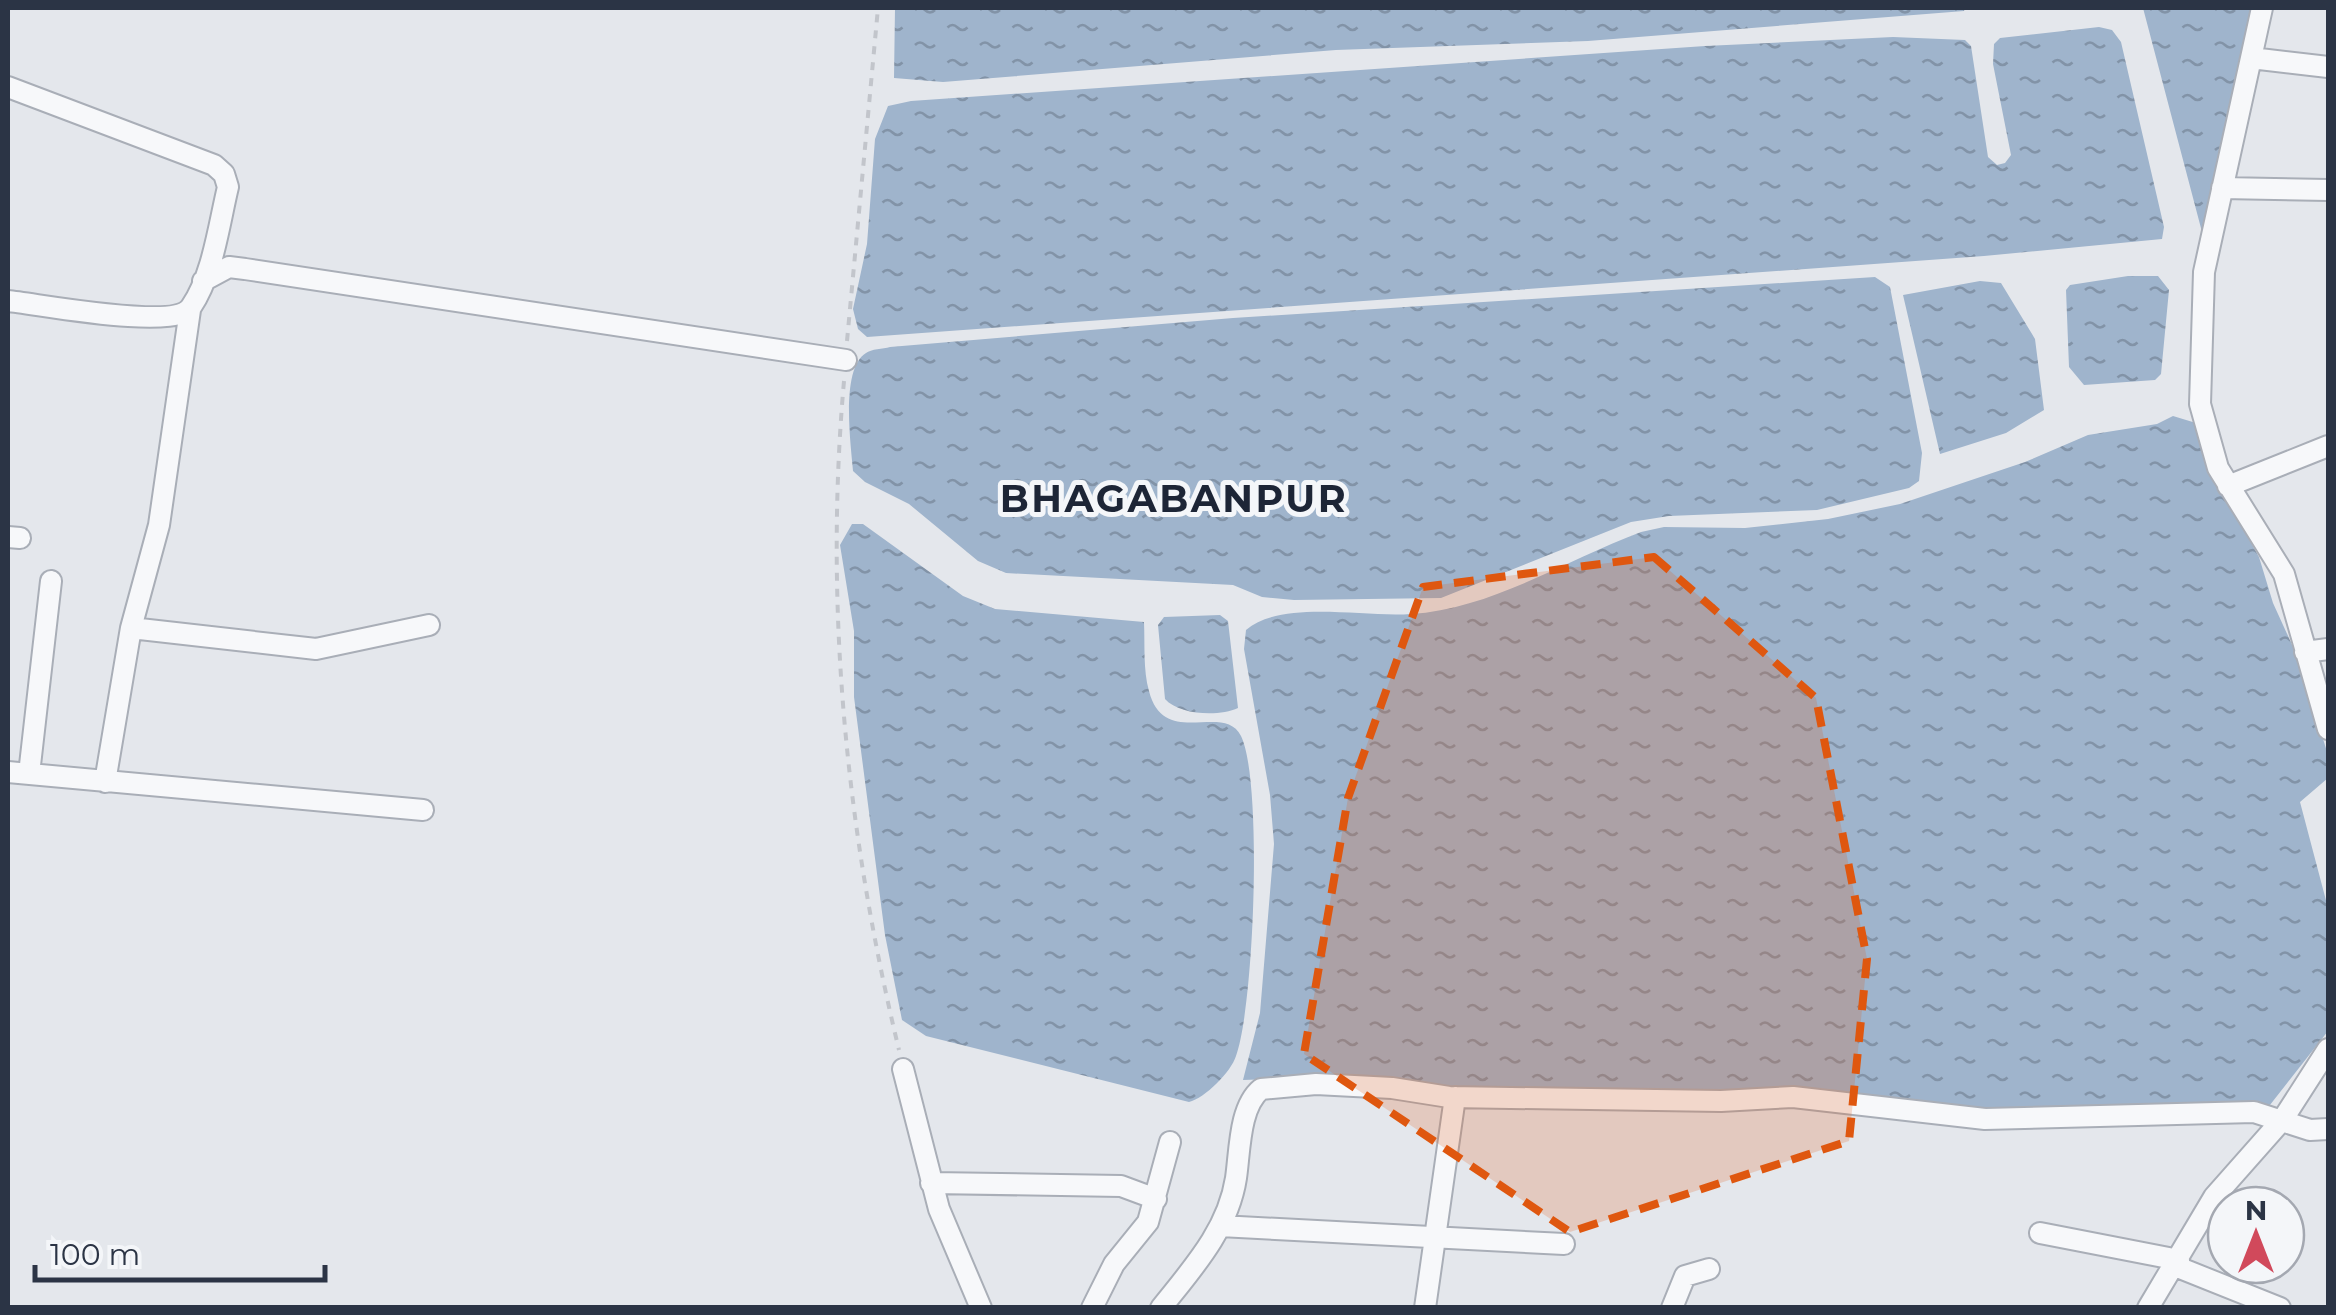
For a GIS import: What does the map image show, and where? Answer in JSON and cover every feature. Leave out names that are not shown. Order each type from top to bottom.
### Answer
[{"type":"street","points":[[2262,8],[2204,272],[2198,370],[2204,425],[2228,486],[2284,574],[2328,728]]},
{"type":"street","points":[[2251,58],[2328,67]]},
{"type":"street","points":[[8,87],[214,165],[224,174],[228,187],[203,281],[190,310],[159,525],[130,628],[105,782]]},
{"type":"street","points":[[2222,188],[2328,190]]},
{"type":"street","points":[[203,281],[229,266],[246,268],[846,360]]},
{"type":"street","points":[[8,300],[153,318],[179,316],[190,310]]},
{"type":"street","points":[[2228,486],[2328,446]]},
{"type":"street","points":[[51,581],[18,773],[423,810]]},
{"type":"street","points":[[130,628],[316,649],[429,624]]},
{"type":"street","points":[[2305,652],[2328,649]]},
{"type":"street","points":[[2148,1308],[2214,1197],[2283,1119],[2328,1049]]},
{"type":"street","points":[[903,1069],[931,1183],[980,1308]]},
{"type":"street","points":[[1160,1308],[1204,1255],[1220,1226],[1235,1184],[1247,1107],[1262,1089],[1316,1084],[1456,1097],[1793,1097],[1984,1119],[2254,1112],[2310,1130],[2328,1129]]},
{"type":"street","points":[[1425,1308],[1456,1097]]},
{"type":"street","points":[[1092,1308],[1114,1264],[1140,1236],[1156,1200],[1170,1142]]},
{"type":"street","points":[[931,1183],[1122,1186],[1156,1200]]},
{"type":"street","points":[[1220,1226],[1564,1244]]},
{"type":"street","points":[[2040,1233],[2177,1263],[2280,1308]]},
{"type":"street","points":[[1672,1308],[1685,1276],[1710,1269]]},
{"type":"path","points":[[878,8],[838,451],[838,666],[870,928],[903,1069]]},
{"type":"highlighted area","points":[[1654,557],[1816,698],[1867,959],[1849,1141],[1570,1232],[1304,1054],[1348,798],[1423,587]]},
{"type":"water","points":[[895,8],[1965,8],[1588,41],[1336,50],[943,82],[894,78]]},
{"type":"water","points":[[2143,8],[2256,8],[2202,232]]},
{"type":"water","points":[[2099,27],[2112,30],[2121,42],[2164,227],[2162,239],[1984,256],[867,337],[858,329],[853,309],[867,244],[875,139],[888,106],[911,101],[1705,46],[1893,37],[1965,40],[1971,46],[1988,157],[1997,165],[2005,163],[2011,155],[1993,64],[1994,44],[2000,38]]},
{"type":"water","points":[[2128,276],[2158,276],[2169,290],[2161,374],[2155,380],[2084,385],[2069,367],[2066,290],[2070,285]]},
{"type":"water","points":[[1875,277],[1890,287],[1922,453],[1919,481],[1909,488],[1817,510],[1669,516],[1631,522],[1441,598],[1294,600],[1262,597],[1233,585],[1006,573],[978,561],[909,504],[865,482],[853,471],[850,391],[858,362],[874,350],[1233,318]]},
{"type":"water","points":[[1980,281],[2001,283],[2035,339],[2044,410],[2006,433],[1940,454],[1903,295]]},
{"type":"water","points":[[2173,416],[2196,423],[2215,477],[2259,557],[2273,603],[2298,658],[2328,755],[2328,778],[2300,802],[2328,908],[2328,1031],[2266,1110],[2005,1112],[1710,1094],[1522,1093],[1297,1078],[1243,1080],[1260,1013],[1274,844],[1270,795],[1244,649],[1246,630],[1280,615],[1302,612],[1392,615],[1441,610],[1499,593],[1641,532],[1664,527],[1745,528],[1828,519],[1900,504],[2025,462],[2088,435],[2157,424]]},
{"type":"water","points":[[852,524],[863,524],[963,596],[995,609],[1144,622],[1146,674],[1157,708],[1167,718],[1180,722],[1222,722],[1233,726],[1241,736],[1248,761],[1254,844],[1247,992],[1236,1056],[1223,1077],[1202,1095],[1189,1102],[926,1036],[902,1020],[885,935],[854,697],[854,631],[840,545]]},
{"type":"water","points":[[1220,615],[1228,621],[1238,708],[1210,713],[1171,704],[1165,699],[1158,625],[1164,617]]},
{"type":"district","name":"BHAGABANPUR","points":[[1174,498]]}]
